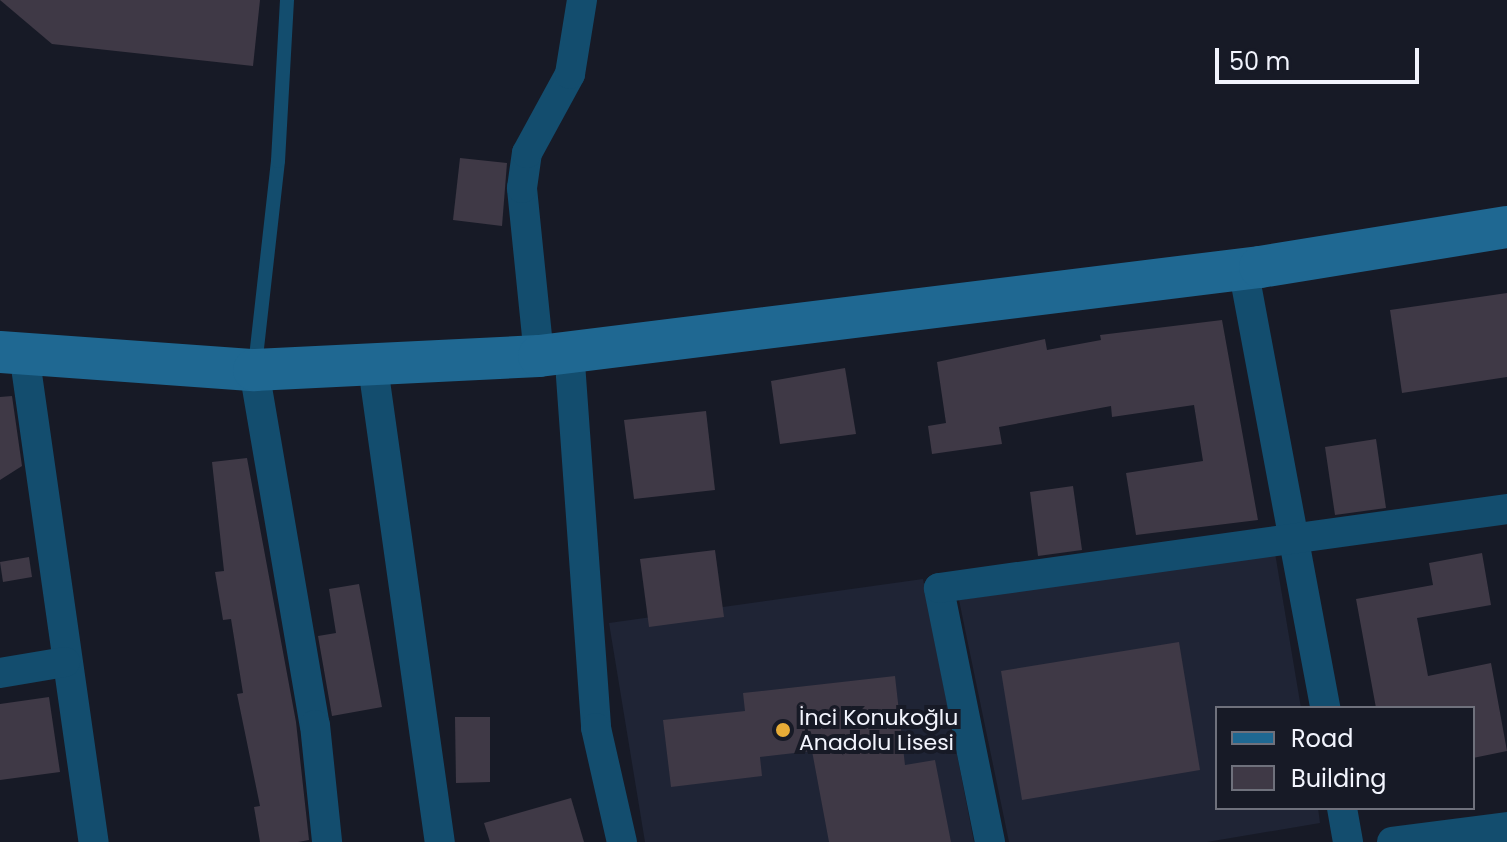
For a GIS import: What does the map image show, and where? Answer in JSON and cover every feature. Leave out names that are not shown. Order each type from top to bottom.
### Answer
[{"type":"street","points":[[582,0],[570,74],[527,153],[523,176],[554,353],[596,728],[622,842]]},
{"type":"street","points":[[94,842],[65,662],[65,627],[12,352],[254,370],[373,367],[554,353],[1243,268],[1507,227]]},
{"type":"street","points":[[1243,268],[1297,542],[1325,706]]},
{"type":"street","points":[[373,367],[440,842]]},
{"type":"street","points":[[254,370],[315,725],[327,842]]},
{"type":"street","points":[[990,842],[939,588],[1297,542],[1507,509]]},
{"type":"street","points":[[0,673],[65,662]]},
{"type":"street","points":[[1342,810],[1348,842]]},
{"type":"street","points":[[1392,842],[1507,827]]},
{"type":"lane","points":[[254,370],[278,161],[287,0]]},
{"type":"shaded area","points":[[1275,553],[1301,706],[1215,706],[1215,810],[1318,810],[1320,823],[1207,842],[1009,842],[959,600]]},
{"type":"shaded area","points":[[923,579],[974,842],[645,842],[609,623]]},
{"type":"building","points":[[0,0],[260,0],[253,66],[52,44]]},
{"type":"building","points":[[460,158],[507,163],[502,226],[453,220]]},
{"type":"building","points":[[1507,293],[1507,377],[1402,393],[1390,310]]},
{"type":"building","points":[[1222,320],[1258,520],[1136,535],[1126,473],[1203,461],[1194,405],[1112,417],[1111,406],[999,427],[1002,444],[932,454],[928,426],[946,423],[937,362],[1045,339],[1047,350],[1101,340],[1100,335]]},
{"type":"building","points":[[845,368],[856,434],[780,444],[771,381]]},
{"type":"building","points":[[12,396],[22,466],[0,480],[0,397]]},
{"type":"building","points":[[706,411],[715,490],[634,499],[624,420]]},
{"type":"building","points":[[1376,439],[1386,508],[1335,515],[1325,447]]},
{"type":"building","points":[[247,458],[296,722],[309,840],[298,842],[260,842],[254,807],[260,806],[237,694],[243,693],[231,619],[223,620],[215,572],[224,571],[212,462]]},
{"type":"building","points":[[1073,486],[1082,550],[1038,556],[1030,492]]},
{"type":"building","points":[[715,550],[724,617],[649,627],[640,559]]},
{"type":"building","points":[[1482,553],[1491,605],[1417,618],[1428,676],[1491,663],[1507,751],[1475,758],[1475,706],[1376,706],[1356,599],[1433,585],[1429,563]]},
{"type":"building","points":[[29,557],[32,577],[3,582],[0,562]]},
{"type":"building","points":[[359,584],[382,707],[332,716],[318,636],[336,633],[329,589]]},
{"type":"building","points":[[1179,642],[1200,770],[1022,800],[1001,671]]},
{"type":"building","points":[[895,676],[905,765],[935,760],[951,842],[829,842],[812,751],[760,757],[762,776],[671,787],[663,720],[745,711],[743,693]]},
{"type":"building","points":[[49,697],[60,772],[0,780],[0,704]]},
{"type":"building","points":[[455,717],[490,717],[490,782],[456,783]]},
{"type":"building","points":[[571,798],[584,842],[490,842],[484,823]]},
{"type":"place","name":"İnci Konukoğlu Anadolu Lisesi","points":[[783,730]]}]
